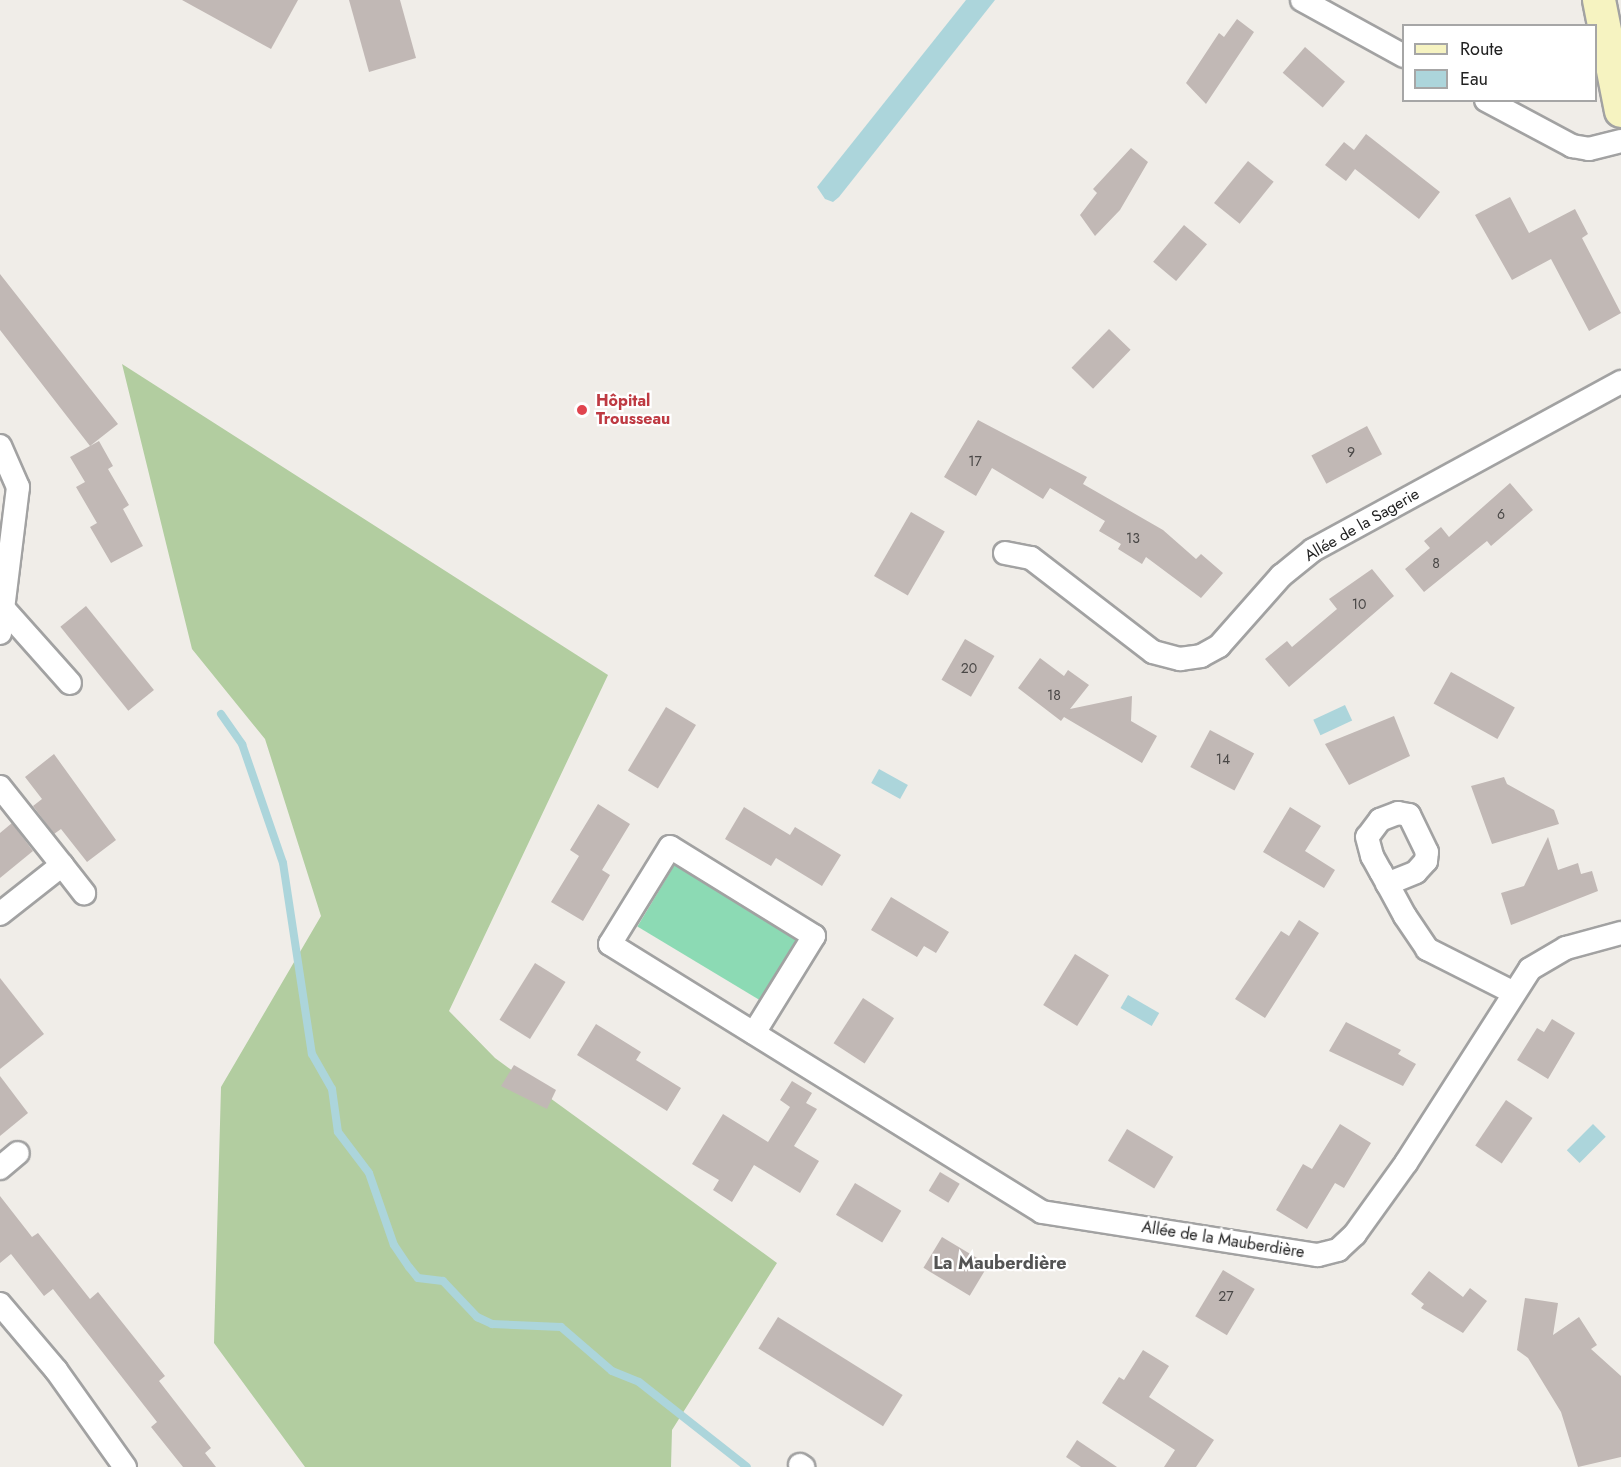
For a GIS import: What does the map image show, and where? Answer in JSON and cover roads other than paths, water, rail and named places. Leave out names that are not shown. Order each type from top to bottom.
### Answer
[{"type":"street","points":[[1302,0],[1402,55]]},
{"type":"street","points":[[1599,0],[1621,111]]},
{"type":"street","points":[[1490,102],[1572,146],[1589,149],[1621,141]]},
{"type":"street","name":"Allée de la Sagerie","points":[[1005,553],[1030,558],[1153,651],[1180,659],[1201,656],[1219,646],[1281,576],[1314,550],[1621,382]]},
{"type":"street","points":[[0,446],[18,487],[0,633]]},
{"type":"street","points":[[4,609],[70,683]]},
{"type":"street","points":[[0,787],[84,893]]},
{"type":"street","name":"Allée de la Mauberdière","points":[[754,1033],[814,936],[670,847],[610,944],[1042,1212],[1318,1255],[1338,1250],[1361,1225],[1406,1163],[1512,992],[1544,957],[1621,933]]},
{"type":"street","points":[[0,914],[62,865]]},
{"type":"street","points":[[1387,884],[1427,949],[1512,992]]},
{"type":"street","points":[[0,1168],[18,1154]]},
{"type":"street","points":[[0,1304],[57,1370],[125,1467]]},
{"type":"water","points":[[966,0],[995,0],[839,197],[833,202],[825,199],[817,187]]},
{"type":"water","points":[[1345,705],[1352,720],[1320,735],[1313,720]]},
{"type":"water","points":[[879,769],[908,785],[900,799],[871,783]]},
{"type":"water","points":[[1128,995],[1159,1013],[1152,1026],[1120,1008]]},
{"type":"water","points":[[1593,1124],[1606,1137],[1580,1163],[1567,1150]]},
{"type":"waterway","points":[[221,714],[242,744],[283,863],[312,1054],[332,1089],[338,1132],[369,1173],[394,1245],[409,1267],[418,1278],[443,1281],[477,1317],[492,1324],[561,1327],[612,1371],[639,1382],[747,1467]]},
{"type":"place","name":"Hôpital Trousseau","points":[[582,410]]},
{"type":"district","name":"La Mauberdière","points":[[1000,1263]]}]
